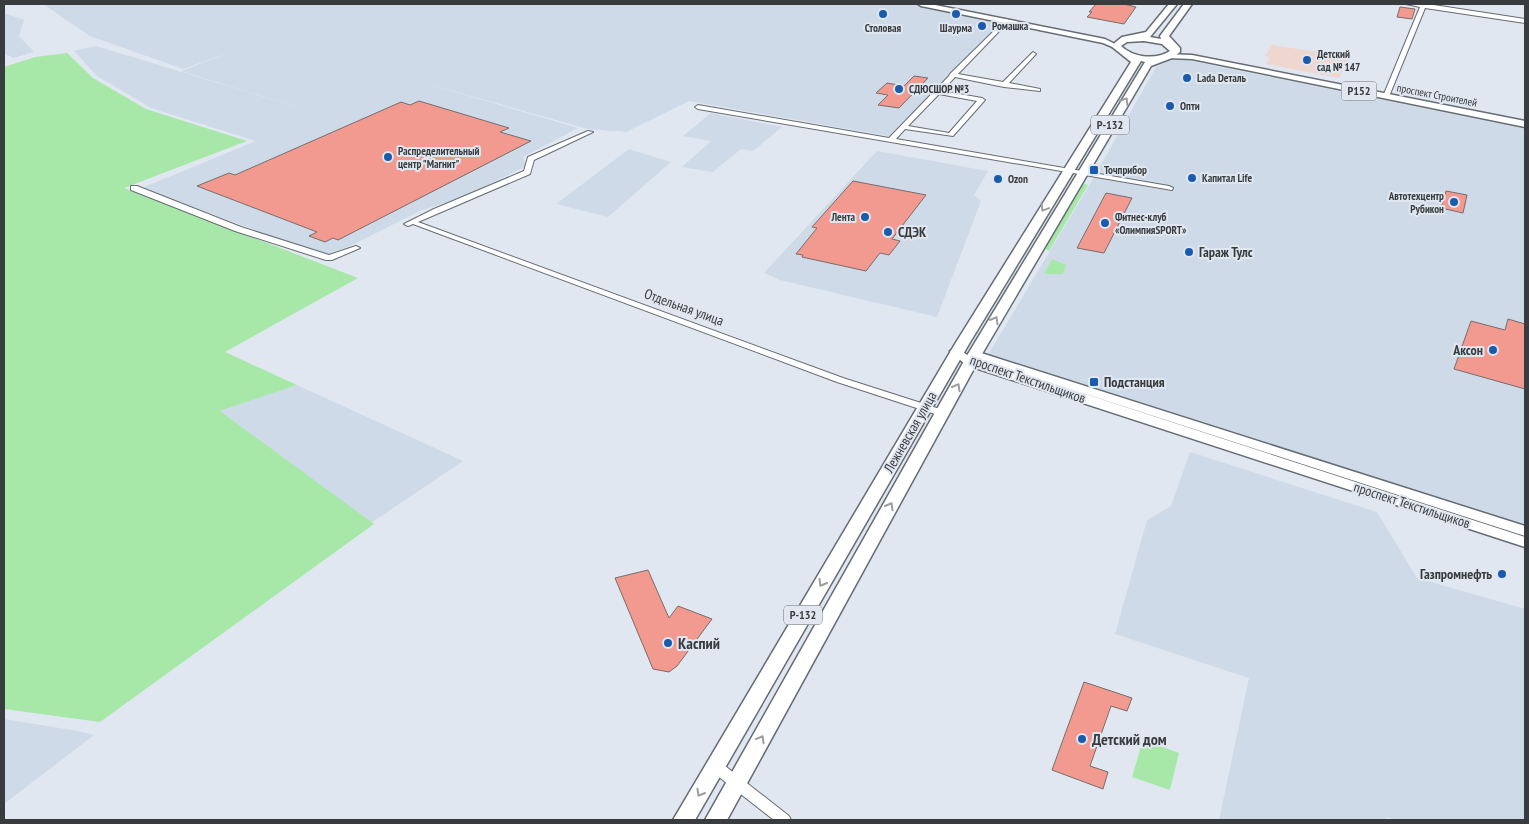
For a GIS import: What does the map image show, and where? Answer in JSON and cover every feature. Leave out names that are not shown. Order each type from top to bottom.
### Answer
[{"type":"highway","points":[[1164,57],[1125,54],[1115,46],[1120,41],[1149,34],[1173,4]]},
{"type":"highway","points":[[1173,46],[1164,35],[1188,4]]},
{"type":"highway","points":[[1133,38],[1173,46]]},
{"type":"highway","name":"Лежневская улица","points":[[684,820],[715,766],[933,410],[973,358],[1147,64],[1175,52],[1173,46]]},
{"type":"highway","name":"Лежневская улица","points":[[716,820],[933,410],[956,351],[1066,170],[1136,62],[1136,60],[1125,54]]},
{"type":"main road","points":[[921,4],[1108,42],[1115,46]]},
{"type":"main road","points":[[935,4],[1110,39],[1133,38]]},
{"type":"main road","name":"проспект Строителей","points":[[1173,46],[1190,55],[1525,123]]},
{"type":"main road","name":"проспект Строителей","points":[[1164,57],[1192,58],[1387,95]]},
{"type":"main road","name":"проспект Текстильщиков","points":[[956,351],[1525,542]]},
{"type":"main road","name":"проспект Текстильщиков","points":[[973,358],[1525,531]]},
{"type":"street","points":[[1409,4],[1525,21]]},
{"type":"street","points":[[1387,95],[1424,5]]},
{"type":"street","points":[[891,140],[1006,21]]},
{"type":"street","points":[[1004,85],[1033,54]]},
{"type":"street","points":[[952,75],[1038,90]]},
{"type":"street","points":[[903,127],[951,135],[982,100],[936,92]]},
{"type":"street","points":[[698,107],[1169,188]]},
{"type":"street","name":"Отдельная улица","points":[[590,132],[531,159],[526,172],[511,180],[428,213],[412,224],[840,380],[933,410]]},
{"type":"street","points":[[134,188],[238,229],[329,258],[356,248]]},
{"type":"street","points":[[715,766],[784,820]]},
{"type":"shaded area","points":[[43,4],[913,4],[1003,22],[894,137],[689,101],[626,132],[588,129],[411,79],[578,128],[523,157],[526,166],[461,198],[422,210],[348,247],[323,255],[142,188],[256,141],[151,108],[97,76],[74,51],[96,46],[320,114],[181,71],[237,50],[183,69],[90,36]]},
{"type":"shaded area","points":[[4,13],[24,20],[19,36],[34,52],[13,58],[4,53]]},
{"type":"shaded area","name":"Детский сад № 147","points":[[1272,45],[1349,57],[1339,78],[1266,64],[1270,57],[1265,56]]},
{"type":"shaded area","points":[[1176,58],[1525,129],[1525,532],[988,355],[1090,184],[1156,67]]},
{"type":"shaded area","points":[[711,113],[782,127],[753,151],[741,149],[713,172],[682,167],[711,141],[683,136]]},
{"type":"shaded area","points":[[629,149],[671,162],[608,217],[556,204]]},
{"type":"shaded area","points":[[877,151],[988,171],[974,195],[981,201],[937,317],[780,280],[764,273]]},
{"type":"shaded area","points":[[297,385],[463,461],[371,523],[220,411]]},
{"type":"shaded area","points":[[1190,452],[1377,512],[1417,578],[1525,609],[1525,820],[1397,820],[1386,817],[1386,820],[1219,820],[1249,678],[1115,634],[1147,520],[1171,506]]},
{"type":"shaded area","points":[[4,719],[78,731],[94,735],[4,804]]},
{"type":"green space","points":[[67,53],[93,78],[146,109],[247,141],[124,188],[358,278],[225,352],[297,385],[220,411],[374,524],[100,722],[4,709],[4,67],[35,57]]},
{"type":"green space","points":[[1082,183],[1088,185],[1049,251],[1044,248]]},
{"type":"green space","points":[[1052,259],[1066,265],[1063,274],[1044,274]]},
{"type":"green space","points":[[1143,740],[1179,753],[1170,790],[1132,777]]},
{"type":"building","points":[[1096,4],[1124,4],[1136,7],[1124,24],[1087,17]]},
{"type":"building","points":[[1400,7],[1415,9],[1412,19],[1397,17]]},
{"type":"building","name":"СДЮСШОР №3","points":[[914,76],[928,78],[899,108],[878,105],[888,95],[876,93],[887,83],[904,86]]},
{"type":"building","name":"Распределительный центр \"Магнит\"","points":[[419,101],[509,128],[500,132],[531,141],[338,240],[333,238],[325,242],[309,236],[317,232],[197,186],[229,173],[235,175],[401,102],[410,105]]},
{"type":"building","name":"Лента","points":[[853,181],[926,195],[892,239],[900,241],[889,255],[880,253],[866,271],[796,254],[817,228],[812,227]]},
{"type":"building","name":"Автотехцентр Рубикон","points":[[1446,191],[1467,195],[1463,213],[1441,208]]},
{"type":"building","name":"Фитнес-клуб «ОлимпияSPORT»","points":[[1106,193],[1132,198],[1104,253],[1077,248]]},
{"type":"building","name":"Аксон","points":[[1508,319],[1525,324],[1525,389],[1454,369],[1471,321],[1505,330]]},
{"type":"building","name":"Каспий","points":[[648,570],[669,618],[678,606],[712,619],[677,666],[669,672],[653,669],[615,578]]},
{"type":"building","name":"Детский дом","points":[[1084,682],[1132,698],[1127,711],[1111,706],[1090,766],[1108,772],[1103,789],[1052,770]]},
{"type":"place","name":"Столовая","points":[[883,14]]},
{"type":"place","name":"Шаурма","points":[[956,14]]},
{"type":"place","name":"Ромашка","points":[[982,26]]},
{"type":"place","name":"Детский сад № 147","points":[[1307,60]]},
{"type":"place","name":"Lada Dеталь","points":[[1187,78]]},
{"type":"place","name":"СДЮСШОР №3","points":[[899,89]]},
{"type":"place","name":"Опти","points":[[1170,106]]},
{"type":"place","name":"Распределительный центр \"Магнит\"","points":[[388,157]]},
{"type":"place","name":"Точприбор","points":[[1094,170]]},
{"type":"place","name":"Капитал Life","points":[[1192,178]]},
{"type":"place","name":"Ozon","points":[[998,179]]},
{"type":"place","name":"Автотехцентр Рубикон","points":[[1454,202]]},
{"type":"place","name":"Лента","points":[[865,217]]},
{"type":"place","name":"Фитнес-клуб «ОлимпияSPORT»","points":[[1105,223]]},
{"type":"place","name":"СДЭК","points":[[888,232]]},
{"type":"place","name":"Гараж Тулс","points":[[1189,252]]},
{"type":"place","name":"Аксон","points":[[1493,350]]},
{"type":"place","name":"Подстанция","points":[[1094,382]]},
{"type":"place","name":"Газпромнефть","points":[[1502,574]]},
{"type":"place","name":"Каспий","points":[[668,643]]},
{"type":"place","name":"Детский дом","points":[[1082,739]]}]
